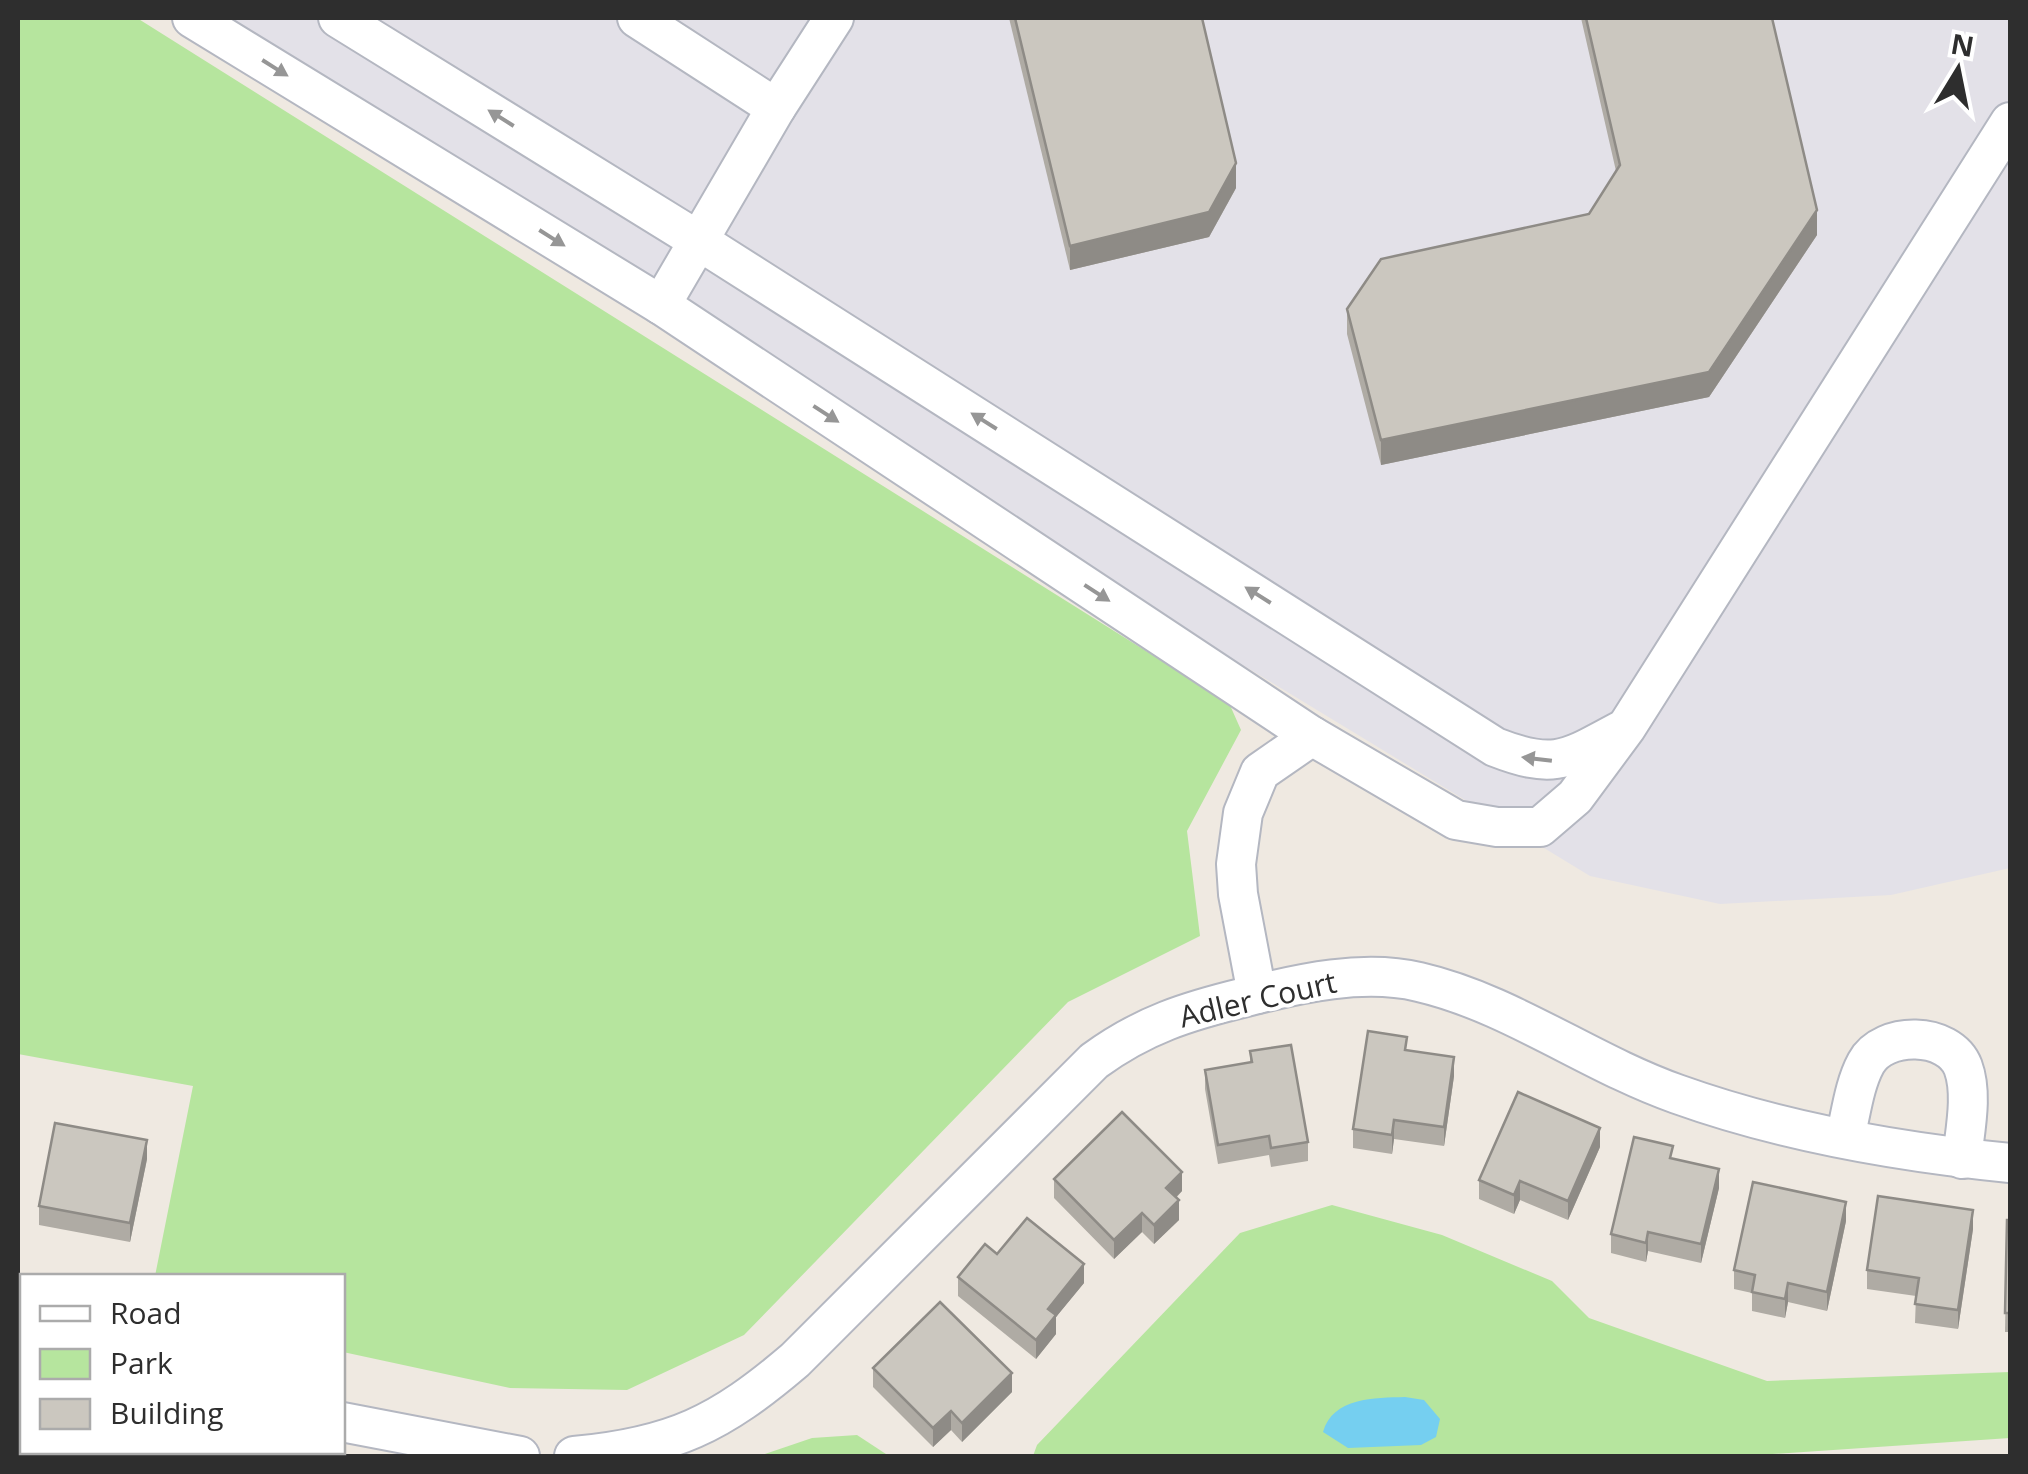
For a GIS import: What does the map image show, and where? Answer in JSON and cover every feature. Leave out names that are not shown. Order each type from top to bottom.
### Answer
[{"type":"street","points":[[192,18],[661,305],[1312,736],[1456,820],[1498,827],[1540,826],[1575,797],[1626,728],[2010,122]]},
{"type":"street","points":[[338,18],[699,241],[1495,747],[1547,762],[1575,755],[1626,728]]},
{"type":"street","points":[[637,18],[776,108]]},
{"type":"street","points":[[661,305],[776,108],[834,18]]},
{"type":"street","points":[[1256,698],[1260,772],[1243,813],[1236,864],[1243,927],[1257,994]]},
{"type":"street","points":[[1260,772],[1312,736]]},
{"type":"street","name":"Adler Court","points":[[574,1456],[644,1447],[725,1415],[795,1360],[1094,1062],[1125,1038],[1160,1022],[1305,984],[1354,978],[1417,982],[1501,1012],[1672,1092],[1740,1116],[1845,1138],[2010,1164]]},
{"type":"street","points":[[1845,1138],[1866,1063],[1878,1048],[1897,1040],[1930,1042],[1949,1049],[1960,1060],[1966,1076],[1962,1158]]},
{"type":"street","points":[[345,1423],[520,1456]]},
{"type":"shaded area","points":[[179,18],[2010,18],[2010,868],[1891,895],[1720,904],[1590,876]]},
{"type":"green space","points":[[18,18],[137,18],[1229,703],[1241,730],[1187,831],[1200,936],[1068,1002],[744,1335],[627,1390],[510,1388],[345,1352],[345,1274],[155,1274],[193,1086],[18,1054]]},
{"type":"green space","points":[[1332,1205],[1442,1235],[1552,1281],[1589,1318],[1767,1381],[2010,1372],[2010,1438],[1743,1456],[1033,1456],[1037,1445],[1240,1233]]},
{"type":"green space","points":[[857,1435],[889,1456],[759,1456],[812,1438]]},
{"type":"water","points":[[1369,1399],[1424,1400],[1440,1419],[1436,1437],[1421,1445],[1348,1448],[1323,1432],[1328,1420],[1345,1406]]},
{"type":"building","points":[[1015,18],[1202,18],[1236,163],[1209,212],[1070,246]]},
{"type":"building","points":[[1586,18],[1772,18],[1817,210],[1709,372],[1381,440],[1347,309],[1381,259],[1589,214],[1620,165]]},
{"type":"building","points":[[1368,1031],[1407,1037],[1405,1050],[1454,1057],[1444,1127],[1394,1120],[1392,1135],[1353,1129]]},
{"type":"building","points":[[1291,1045],[1308,1142],[1271,1148],[1269,1136],[1218,1145],[1205,1070],[1252,1062],[1250,1051]]},
{"type":"building","points":[[1518,1092],[1600,1128],[1568,1201],[1520,1181],[1514,1195],[1479,1180]]},
{"type":"building","points":[[1122,1112],[1182,1172],[1166,1188],[1179,1200],[1154,1225],[1142,1213],[1114,1240],[1054,1179]]},
{"type":"building","points":[[55,1123],[147,1140],[130,1223],[39,1206]]},
{"type":"building","points":[[1634,1137],[1673,1146],[1670,1158],[1719,1169],[1701,1244],[1648,1232],[1646,1243],[1611,1234]]},
{"type":"building","points":[[1753,1182],[1846,1202],[1827,1292],[1788,1283],[1785,1299],[1752,1292],[1755,1275],[1734,1270]]},
{"type":"building","points":[[1878,1196],[1973,1210],[1958,1310],[1915,1304],[1919,1278],[1867,1270]]},
{"type":"building","points":[[1027,1218],[1084,1264],[1048,1309],[1056,1315],[1036,1340],[958,1277],[985,1244],[997,1254]]},
{"type":"building","points":[[2010,1220],[2010,1313],[2005,1313]]},
{"type":"building","points":[[940,1302],[1012,1373],[962,1423],[951,1411],[933,1428],[873,1368]]},
{"type":"building","points":[[165,1454],[181,1456],[125,1456]]}]
